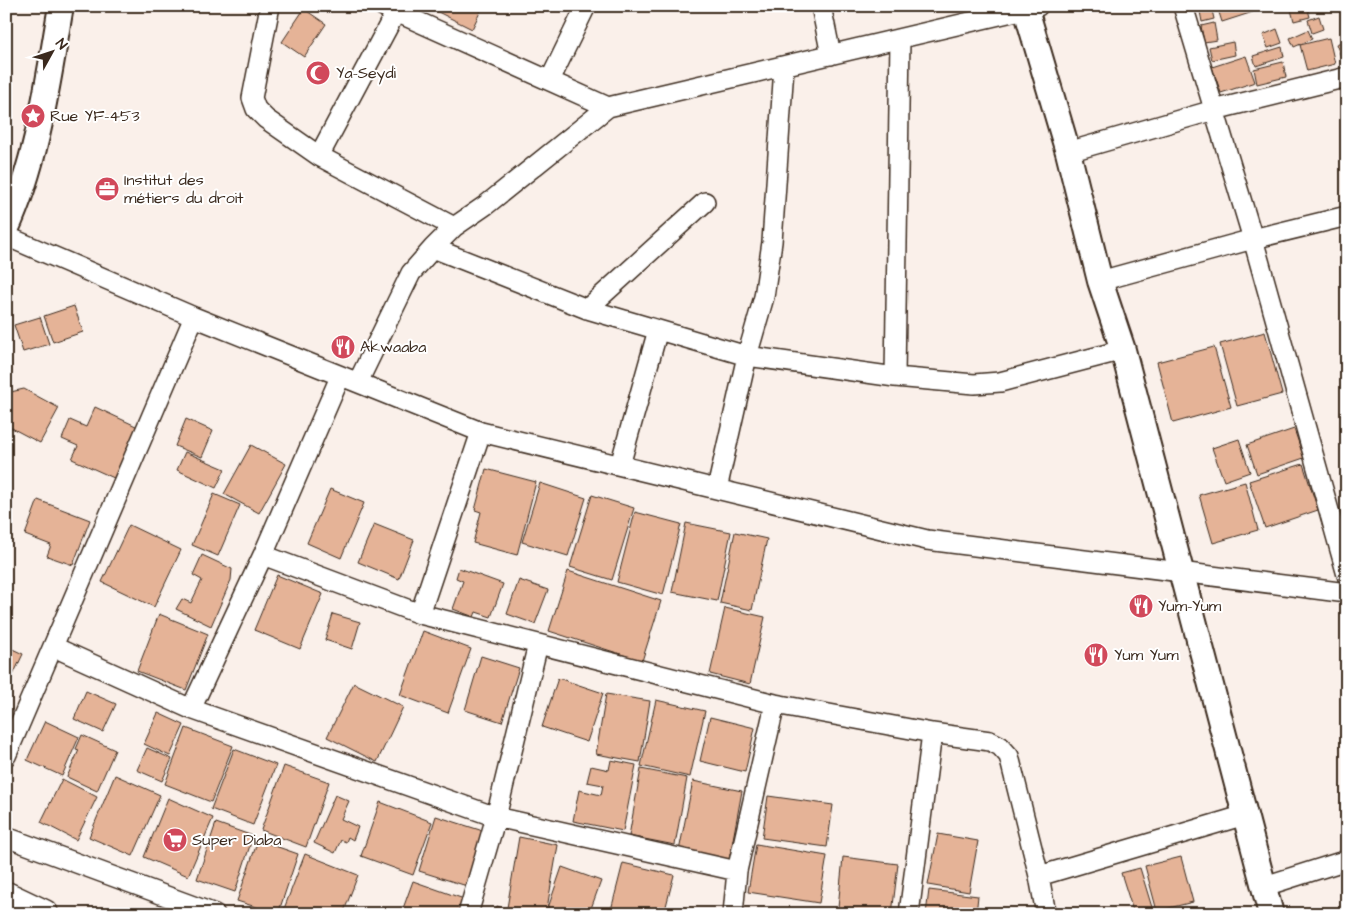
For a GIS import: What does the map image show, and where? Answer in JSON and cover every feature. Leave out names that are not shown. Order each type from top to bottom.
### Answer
[{"type":"main road","points":[[6,896],[44,914]]},
{"type":"street","points":[[6,230],[18,205],[27,174],[61,6]]},
{"type":"street","points":[[270,6],[252,98],[256,109],[319,156],[454,227]]},
{"type":"street","points":[[550,80],[586,6]]},
{"type":"street","points":[[821,6],[831,55]]},
{"type":"street","points":[[1183,6],[1253,239],[1347,575]]},
{"type":"street","points":[[358,382],[411,274],[433,248],[454,227],[486,205],[608,107],[784,67],[1030,7],[1100,281],[1122,350],[1271,914]]},
{"type":"street","points":[[319,156],[393,8],[608,107]]},
{"type":"street","points":[[895,377],[900,39]]},
{"type":"street","points":[[717,489],[747,356],[764,297],[772,242],[784,67]]},
{"type":"street","points":[[1068,152],[1214,110],[1347,77]]},
{"type":"street","points":[[587,309],[705,202]]},
{"type":"street","points":[[1100,281],[1253,239],[1347,216]]},
{"type":"street","points":[[6,236],[194,317],[481,432],[928,540],[1181,570],[1347,593]]},
{"type":"street","points":[[433,248],[587,309],[747,356],[895,377],[974,384],[1000,382],[1122,350]]},
{"type":"street","points":[[6,756],[194,317]]},
{"type":"street","points":[[620,465],[658,330]]},
{"type":"street","points":[[191,709],[263,555],[340,377]]},
{"type":"street","points":[[420,614],[481,432]]},
{"type":"street","points":[[263,555],[420,614],[776,704],[932,733],[990,740],[1000,746],[1009,756],[1039,876],[1046,914]]},
{"type":"street","points":[[468,914],[496,817],[538,644]]},
{"type":"street","points":[[54,647],[191,709],[496,817],[737,871]]},
{"type":"street","points":[[733,914],[737,871],[776,704]]},
{"type":"street","points":[[909,914],[932,733]]},
{"type":"street","points":[[1039,876],[1245,815]]},
{"type":"street","points":[[6,837],[215,914]]},
{"type":"street","points":[[1265,886],[1347,860]]},
{"type":"building","points":[[426,6],[483,6],[472,29]]},
{"type":"building","points":[[1199,6],[1211,6],[1214,19],[1202,22]]},
{"type":"building","points":[[1217,6],[1252,6],[1253,12],[1222,22]]},
{"type":"building","points":[[1290,6],[1307,6],[1310,17],[1294,21]]},
{"type":"building","points":[[304,9],[326,24],[304,57],[282,42]]},
{"type":"building","points":[[1319,16],[1323,29],[1312,33],[1308,20]]},
{"type":"building","points":[[1214,23],[1217,40],[1204,42],[1201,26]]},
{"type":"building","points":[[1277,29],[1282,43],[1268,48],[1263,35]]},
{"type":"building","points":[[1308,30],[1312,39],[1294,47],[1290,38]]},
{"type":"building","points":[[1329,38],[1335,64],[1307,71],[1300,45]]},
{"type":"building","points":[[1347,40],[1347,58],[1342,59],[1336,44]]},
{"type":"building","points":[[1233,42],[1235,55],[1212,60],[1209,47]]},
{"type":"building","points":[[1282,47],[1284,57],[1256,66],[1253,56]]},
{"type":"building","points":[[1246,56],[1255,82],[1221,93],[1212,67]]},
{"type":"building","points":[[1283,62],[1286,77],[1257,84],[1254,69]]},
{"type":"building","points":[[74,306],[83,332],[53,342],[44,316]]},
{"type":"building","points":[[40,317],[49,344],[23,352],[14,325]]},
{"type":"building","points":[[1265,332],[1282,394],[1237,406],[1220,344]]},
{"type":"building","points":[[1214,347],[1231,407],[1173,423],[1157,362]]},
{"type":"building","points":[[24,389],[59,408],[40,443],[6,425],[6,393]]},
{"type":"building","points":[[95,407],[138,427],[114,478],[72,459],[78,446],[62,439],[70,420],[86,427]]},
{"type":"building","points":[[186,419],[213,431],[202,457],[175,446]]},
{"type":"building","points":[[1294,429],[1304,458],[1257,474],[1247,445]]},
{"type":"building","points":[[1239,439],[1250,472],[1224,481],[1212,448]]},
{"type":"building","points":[[251,445],[286,464],[259,513],[224,494]]},
{"type":"building","points":[[185,452],[225,469],[216,488],[177,470]]},
{"type":"building","points":[[1303,464],[1318,510],[1265,528],[1249,481]]},
{"type":"building","points":[[486,469],[536,482],[517,555],[473,543],[481,512],[475,510]]},
{"type":"building","points":[[1245,482],[1258,530],[1213,543],[1199,495]]},
{"type":"building","points":[[540,483],[586,498],[568,556],[522,542]]},
{"type":"building","points":[[330,489],[364,503],[341,558],[307,543]]},
{"type":"building","points":[[214,494],[240,505],[218,556],[192,545]]},
{"type":"building","points":[[592,495],[634,508],[612,580],[570,567]]},
{"type":"building","points":[[38,500],[90,520],[73,565],[47,556],[51,545],[25,535]]},
{"type":"building","points":[[635,512],[681,524],[663,595],[617,582]]},
{"type":"building","points":[[686,523],[731,532],[717,601],[672,592]]},
{"type":"building","points":[[374,524],[414,540],[399,579],[358,562]]},
{"type":"building","points":[[129,525],[181,550],[154,607],[102,582]]},
{"type":"building","points":[[735,532],[767,539],[752,610],[720,603]]},
{"type":"building","points":[[202,555],[232,569],[231,580],[211,626],[176,609],[182,599],[191,603],[202,580],[193,575]]},
{"type":"building","points":[[459,568],[503,584],[491,617],[476,612],[474,617],[453,609],[463,581],[456,578]]},
{"type":"building","points":[[568,571],[661,601],[642,661],[549,631]]},
{"type":"building","points":[[277,575],[323,594],[300,649],[254,630]]},
{"type":"building","points":[[519,580],[548,590],[535,624],[507,614]]},
{"type":"building","points":[[725,608],[765,617],[750,684],[710,674]]},
{"type":"building","points":[[159,614],[208,634],[186,690],[137,671]]},
{"type":"building","points":[[333,614],[360,622],[352,649],[325,640]]},
{"type":"building","points":[[423,631],[471,649],[448,713],[400,695]]},
{"type":"building","points":[[6,646],[23,654],[6,690]]},
{"type":"building","points":[[481,656],[519,668],[502,722],[465,710]]},
{"type":"building","points":[[558,678],[603,693],[587,742],[542,727]]},
{"type":"building","points":[[354,683],[403,707],[377,762],[327,737]]},
{"type":"building","points":[[86,691],[116,704],[103,732],[74,719]]},
{"type":"building","points":[[606,694],[650,701],[640,762],[596,754]]},
{"type":"building","points":[[656,700],[705,711],[690,777],[641,766]]},
{"type":"building","points":[[158,713],[184,725],[170,756],[144,744]]},
{"type":"building","points":[[710,717],[755,728],[745,772],[700,761]]},
{"type":"building","points":[[45,721],[79,737],[62,776],[27,760]]},
{"type":"building","points":[[186,728],[233,746],[211,802],[165,784]]},
{"type":"building","points":[[82,735],[115,750],[97,791],[67,777],[79,750],[76,749]]},
{"type":"building","points":[[147,748],[172,759],[162,781],[137,770]]},
{"type":"building","points":[[234,749],[276,765],[253,825],[211,809]]},
{"type":"building","points":[[611,760],[636,765],[623,831],[573,821],[579,790],[601,795],[603,785],[587,782],[591,766],[609,770]]},
{"type":"building","points":[[284,766],[329,782],[306,847],[261,830]]},
{"type":"building","points":[[641,769],[687,778],[675,845],[629,836]]},
{"type":"building","points":[[115,775],[160,795],[133,856],[89,837]]},
{"type":"building","points":[[62,779],[97,797],[76,840],[41,822]]},
{"type":"building","points":[[693,781],[742,791],[729,861],[679,851]]},
{"type":"building","points":[[335,795],[349,801],[341,819],[358,827],[353,840],[348,837],[346,842],[341,840],[335,853],[314,843]]},
{"type":"building","points":[[768,796],[833,805],[827,847],[762,838]]},
{"type":"building","points":[[168,798],[213,818],[188,876],[144,857]]},
{"type":"building","points":[[380,802],[432,822],[413,875],[361,856]]},
{"type":"building","points":[[436,816],[483,831],[467,886],[419,871]]},
{"type":"building","points":[[216,823],[253,836],[235,892],[197,879]]},
{"type":"building","points":[[938,834],[978,841],[969,892],[928,885]]},
{"type":"building","points":[[519,837],[558,845],[546,914],[507,908]]},
{"type":"building","points":[[258,840],[298,854],[278,914],[237,901]]},
{"type":"building","points":[[756,844],[827,856],[819,903],[748,892]]},
{"type":"building","points":[[305,854],[358,875],[343,914],[282,914]]},
{"type":"building","points":[[843,857],[898,864],[892,914],[838,908]]},
{"type":"building","points":[[1181,857],[1193,902],[1157,911],[1145,866]]},
{"type":"building","points":[[623,863],[674,875],[664,914],[610,914]]},
{"type":"building","points":[[562,867],[601,881],[589,914],[565,914],[548,908]]},
{"type":"building","points":[[1140,868],[1154,914],[1134,914],[1121,873]]},
{"type":"building","points":[[413,881],[464,899],[459,914],[401,914]]},
{"type":"building","points":[[929,890],[978,896],[976,914],[926,914]]},
{"type":"building","points":[[497,906],[516,914],[494,914]]},
{"type":"place","name":"Ya-Seydi","points":[[318,73]]},
{"type":"place","name":"Rue YF-453","points":[[33,116]]},
{"type":"place","name":"Institut des métiers du droit","points":[[107,189]]},
{"type":"place","name":"Akwaaba","points":[[343,347]]},
{"type":"place","name":"Yum-Yum","points":[[1141,606]]},
{"type":"place","name":"Yum Yum","points":[[1096,655]]},
{"type":"place","name":"Super Diaba","points":[[175,840]]}]
